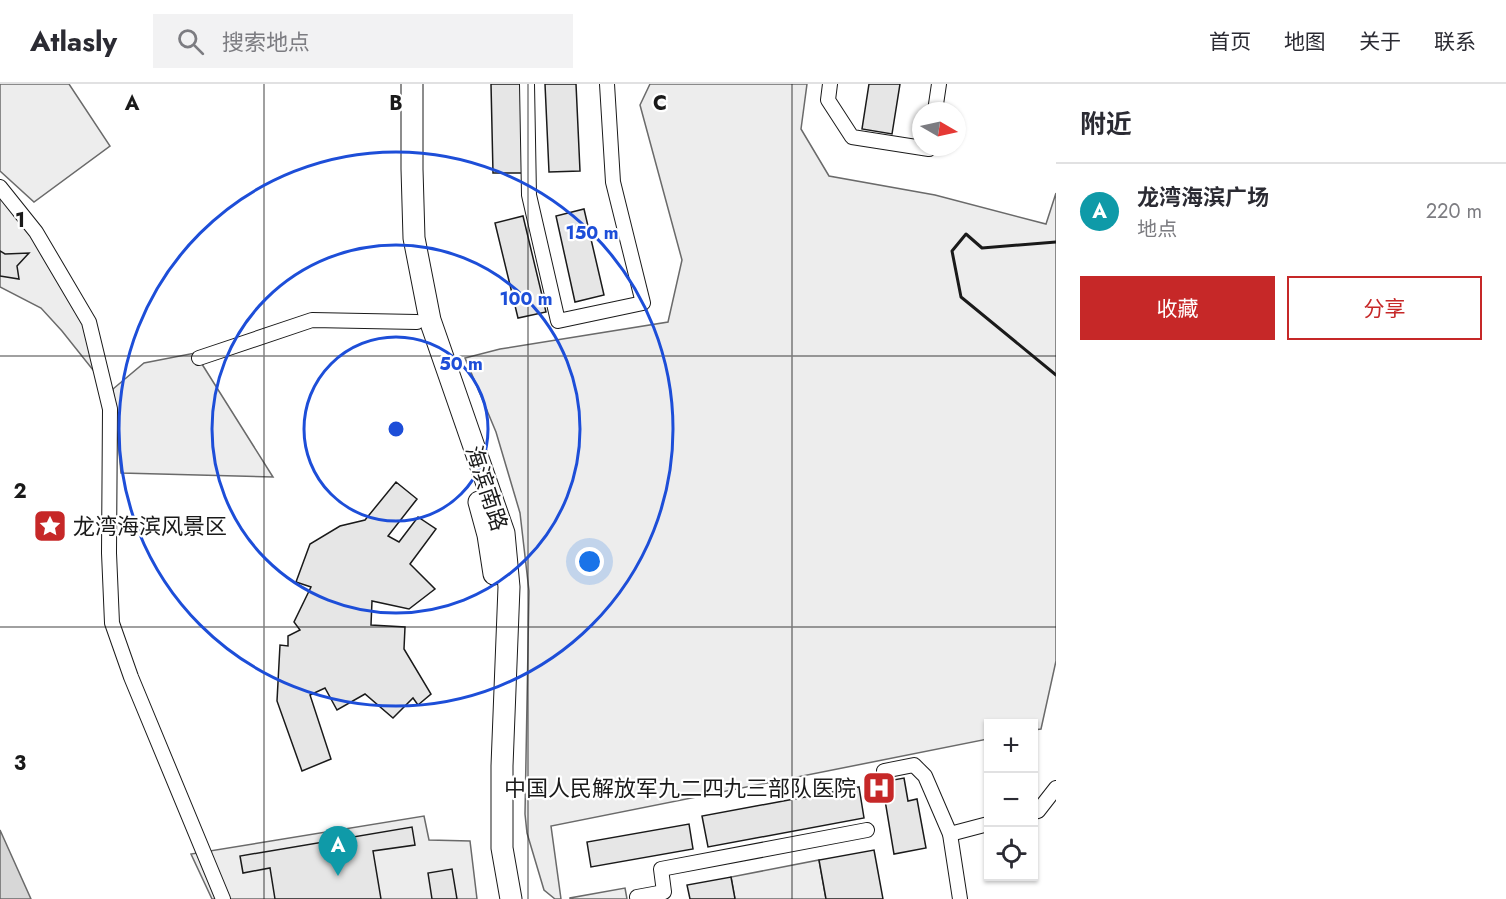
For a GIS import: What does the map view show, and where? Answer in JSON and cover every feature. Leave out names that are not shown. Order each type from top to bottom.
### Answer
[{"type":"highway","name":"海滨南路","points":[[398,84],[398,169],[403,242],[417,322],[473,480],[488,535],[496,587],[488,848],[496,899]]},
{"type":"highway","name":"海滨南路","points":[[412,84],[414,238],[430,320],[504,533],[509,587],[502,766],[502,848],[511,899]]},
{"type":"street","points":[[527,84],[529,195],[558,321],[643,303],[613,182],[607,84]]},
{"type":"street","points":[[830,84],[828,100],[852,137],[912,146]]},
{"type":"street","points":[[936,102],[939,84]]},
{"type":"street","points":[[0,187],[36,232],[89,322],[110,410],[109,553],[112,623],[131,677],[223,899]]},
{"type":"street","points":[[199,358],[312,320],[417,322]]},
{"type":"street","points":[[884,771],[914,765],[925,776],[950,834],[960,899]]},
{"type":"street","points":[[1038,811],[1056,788]]},
{"type":"street","points":[[950,834],[984,825]]},
{"type":"street","points":[[638,899],[637,897],[664,892],[661,869],[867,830]]},
{"type":"shaded area","points":[[0,84],[69,84],[110,146],[34,202],[0,171]]},
{"type":"shaded area","points":[[650,84],[807,84],[801,129],[829,176],[935,195],[1046,224],[1056,193],[1056,661],[1041,729],[1038,729],[1038,719],[984,719],[984,740],[551,826],[561,899],[555,899],[544,890],[527,833],[525,814],[529,591],[520,513],[496,432],[465,358],[500,349],[668,322],[682,260],[640,105]]},
{"type":"shaded area","points":[[0,187],[89,322],[100,369],[93,370],[41,308],[0,287]]},
{"type":"shaded area","points":[[195,353],[273,477],[121,473],[113,389],[144,363]]},
{"type":"shaded area","points":[[424,816],[429,840],[470,841],[477,899],[212,899],[191,854]]},
{"type":"shaded area","points":[[0,830],[31,899],[0,899]]},
{"type":"shaded area","points":[[819,860],[826,899],[735,899],[731,877]]},
{"type":"shaded area","points":[[625,888],[627,899],[570,899],[570,898]]},
{"type":"building","points":[[491,84],[521,84],[523,173],[493,173]]},
{"type":"building","points":[[545,84],[576,84],[580,171],[549,172]]},
{"type":"building","points":[[869,84],[900,84],[892,134],[862,129]]},
{"type":"building","points":[[584,209],[604,295],[575,302],[556,216]]},
{"type":"building","points":[[523,216],[546,312],[518,318],[495,223]]},
{"type":"building","points":[[0,251],[5,254],[29,253],[17,266],[19,279],[0,276]]},
{"type":"building","points":[[396,482],[417,499],[388,536],[399,542],[418,517],[436,529],[410,564],[435,589],[409,609],[372,601],[371,625],[405,627],[404,649],[431,694],[418,705],[413,698],[393,718],[365,694],[337,710],[325,688],[310,695],[331,759],[302,771],[277,701],[280,645],[288,646],[288,636],[300,630],[294,622],[311,587],[296,582],[310,544],[340,526],[365,520]]},
{"type":"building","points":[[904,778],[908,801],[917,799],[926,848],[894,854],[882,782]]},
{"type":"building","points":[[859,787],[864,818],[708,847],[702,816]]},
{"type":"building","points":[[689,824],[693,849],[591,867],[587,842]]},
{"type":"building","points":[[412,827],[415,845],[373,851],[381,899],[275,899],[270,868],[243,873],[240,856]]},
{"type":"building","points":[[874,850],[883,899],[826,899],[819,860]]},
{"type":"building","points":[[452,869],[457,899],[432,899],[428,873]]},
{"type":"building","points":[[731,877],[735,899],[690,899],[687,885]]},
{"type":"wall","points":[[1056,242],[982,248],[966,234],[952,251],[961,297],[1056,375]]},
{"type":"place","name":"龙湾海滨风景区","points":[[50,526]]},
{"type":"place","name":"中国人民解放军九二四九三部队医院","points":[[879,788]]},
{"type":"place","name":"龙湾海滨广场","points":[[338,876]]}]
